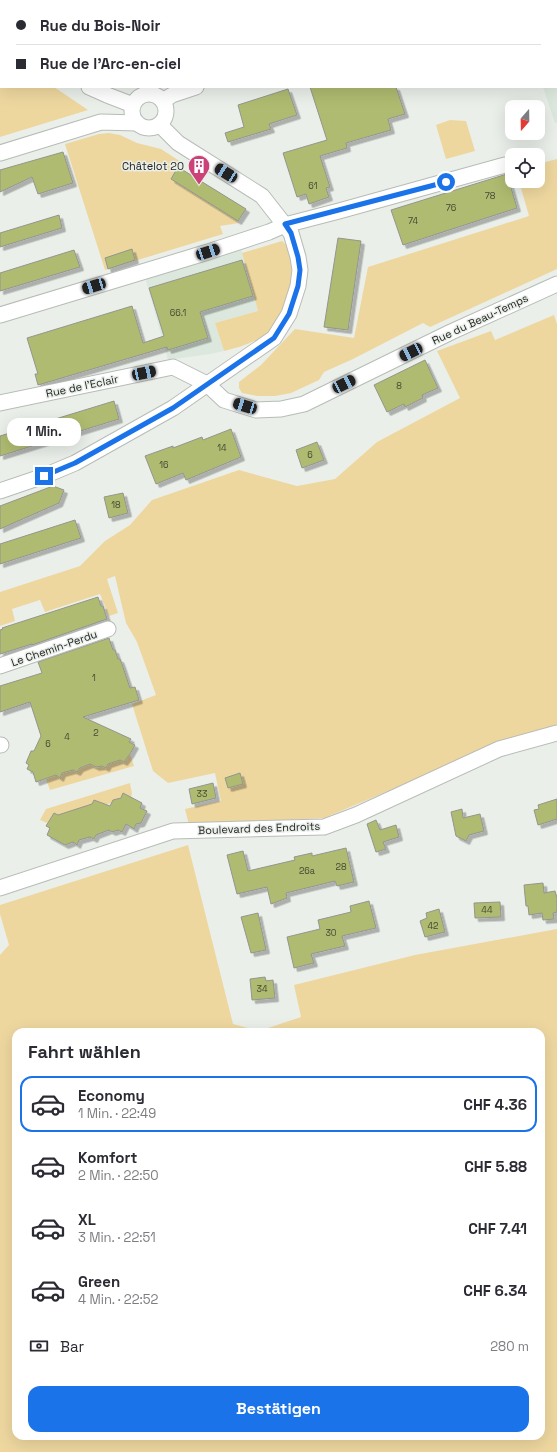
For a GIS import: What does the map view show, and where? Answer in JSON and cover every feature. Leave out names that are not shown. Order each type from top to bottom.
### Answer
[{"type":"street","points":[[91,88],[133,105]]},
{"type":"street","points":[[163,101],[172,95],[193,88]]},
{"type":"street","points":[[150,94],[160,98],[163,101],[166,111],[163,122],[160,125],[150,129],[140,126],[137,123],[132,114],[133,105],[140,97],[150,94]]},
{"type":"street","points":[[0,153],[101,122],[137,123]]},
{"type":"street","points":[[0,491],[44,476],[75,463],[173,408],[274,338],[289,314],[298,286],[300,270],[291,233],[285,224],[262,196],[178,143],[160,125]]},
{"type":"street","points":[[0,315],[197,255],[268,232],[285,224],[339,211],[505,165]]},
{"type":"street","name":"Rue du Beau-Temps","points":[[207,384],[224,400],[256,410],[281,409],[304,404],[457,329],[557,284]]},
{"type":"street","name":"Rue de l'Eclair","points":[[0,403],[173,367],[207,384]]},
{"type":"street","name":"Le Chemin-Perdu","points":[[0,666],[108,630]]},
{"type":"street","name":"Boulevard des Endroits","points":[[0,888],[173,831],[324,827],[356,815],[499,749],[557,732]]},
{"type":"shaded area","points":[[0,88],[55,88],[88,110],[0,137]]},
{"type":"shaded area","points":[[543,88],[557,88],[557,123],[555,123]]},
{"type":"shaded area","points":[[450,120],[466,121],[475,151],[446,159],[436,125]]},
{"type":"shaded area","points":[[109,133],[120,135],[137,143],[161,149],[181,162],[171,179],[239,223],[220,226],[223,234],[105,270],[65,144],[99,134]]},
{"type":"shaded area","points":[[557,159],[557,269],[430,327],[423,323],[353,359],[324,372],[319,380],[291,393],[275,396],[257,396],[242,393],[239,388],[239,382],[261,365],[295,329],[354,338],[368,267],[529,216],[521,188],[545,188],[545,162]]},
{"type":"shaded area","points":[[282,241],[286,244],[288,250],[292,275],[287,300],[279,316],[267,334],[257,340],[224,351],[215,323],[258,311],[242,253]]},
{"type":"shaded area","points":[[241,248],[258,311],[215,323],[224,351],[168,360],[145,277]]},
{"type":"shaded area","points":[[554,315],[557,324],[557,727],[412,781],[324,818],[189,825],[185,809],[221,801],[215,773],[168,783],[153,771],[132,704],[156,695],[137,642],[126,623],[115,576],[107,579],[118,613],[109,616],[100,594],[45,612],[40,600],[12,609],[15,621],[0,626],[0,592],[80,566],[105,541],[130,525],[152,500],[239,470],[297,486],[335,479],[377,442],[460,398],[437,351],[491,331],[495,340]]},
{"type":"shaded area","points":[[130,754],[134,766],[50,790],[46,779],[56,775],[60,777],[62,773],[73,770],[77,772],[80,768],[90,764],[96,767],[102,766],[106,768],[108,764],[120,760],[124,762]]},
{"type":"shaded area","points":[[130,783],[132,794],[131,797],[123,793],[121,798],[113,800],[112,803],[104,805],[100,802],[58,815],[54,813],[47,823],[40,820],[46,809]]},
{"type":"shaded area","points":[[188,845],[233,1024],[248,1028],[12,1028],[12,1440],[545,1440],[545,1028],[268,1028],[301,1017],[294,985],[415,955],[557,929],[557,1452],[0,1452],[0,955],[9,945],[0,914],[0,905]]},
{"type":"building","points":[[310,88],[396,88],[405,114],[388,119],[391,130],[346,143],[347,148],[320,156],[330,187],[326,188],[329,197],[309,204],[306,194],[297,197],[283,153],[327,140]]},
{"type":"building","points":[[288,89],[297,115],[269,124],[271,129],[228,142],[225,133],[244,127],[238,105]]},
{"type":"building","points":[[63,152],[73,183],[38,194],[32,177],[0,192],[0,170]]},
{"type":"building","points":[[178,167],[246,209],[238,221],[171,179]]},
{"type":"building","points":[[505,175],[505,188],[511,188],[517,208],[403,245],[391,210]]},
{"type":"building","points":[[59,215],[62,228],[0,247],[0,233]]},
{"type":"building","points":[[338,238],[361,241],[348,330],[324,327]]},
{"type":"building","points":[[132,249],[135,260],[108,269],[105,258]]},
{"type":"building","points":[[74,250],[80,267],[0,291],[0,273]]},
{"type":"building","points":[[242,260],[253,296],[200,312],[208,338],[168,350],[167,347],[38,385],[35,374],[38,374],[27,338],[132,306],[143,343],[164,336],[149,288]]},
{"type":"building","points":[[425,360],[438,388],[422,395],[423,398],[405,407],[404,404],[387,412],[374,385]]},
{"type":"building","points":[[114,401],[119,419],[0,456],[0,436]]},
{"type":"building","points":[[231,429],[241,457],[186,480],[183,473],[156,484],[145,456],[173,446],[173,448],[202,437],[203,440]]},
{"type":"building","points":[[317,442],[324,460],[302,468],[296,450]]},
{"type":"building","points":[[53,486],[64,490],[59,503],[0,529],[0,506]]},
{"type":"building","points":[[123,493],[128,513],[109,518],[104,497]]},
{"type":"building","points":[[75,520],[81,538],[0,564],[0,544]]},
{"type":"building","points":[[98,597],[101,606],[103,606],[107,619],[32,645],[0,654],[0,630],[3,629],[2,628]]},
{"type":"building","points":[[109,638],[113,650],[115,650],[118,659],[120,659],[130,688],[135,687],[139,700],[83,717],[131,739],[129,742],[135,745],[124,762],[120,760],[108,764],[106,768],[102,766],[96,767],[90,764],[80,768],[77,772],[73,770],[62,773],[60,778],[56,775],[36,782],[33,772],[27,769],[29,765],[26,763],[31,751],[34,751],[41,736],[30,702],[0,712],[0,686],[42,673],[38,662]]},
{"type":"building","points":[[240,773],[243,784],[228,788],[225,778]]},
{"type":"building","points":[[213,783],[216,798],[192,804],[189,789]]},
{"type":"building","points":[[123,793],[142,803],[140,808],[147,811],[141,823],[136,824],[134,829],[126,824],[122,832],[118,830],[112,832],[109,830],[96,835],[94,839],[90,837],[79,840],[77,845],[73,842],[65,845],[47,835],[50,828],[46,826],[54,813],[58,815],[92,804],[94,800],[110,806],[113,800],[121,798]]},
{"type":"building","points":[[557,799],[557,819],[538,825],[534,810],[539,809],[538,805]]},
{"type":"building","points":[[462,809],[463,818],[480,814],[484,831],[469,835],[466,841],[456,836],[451,812]]},
{"type":"building","points":[[376,820],[380,830],[396,825],[399,837],[383,842],[386,849],[376,852],[367,824]]},
{"type":"building","points":[[346,848],[354,882],[337,886],[335,881],[286,893],[287,898],[271,904],[267,887],[237,894],[227,855],[243,851],[248,871],[295,860],[294,857],[312,853],[312,856]]},
{"type":"building","points":[[543,883],[544,893],[555,891],[557,898],[557,912],[553,913],[554,919],[543,920],[542,913],[529,915],[528,906],[526,906],[524,885]]},
{"type":"building","points":[[369,901],[376,928],[342,936],[345,946],[311,954],[314,963],[294,968],[287,937],[320,929],[318,920],[351,912],[350,906]]},
{"type":"building","points":[[500,902],[501,917],[475,918],[474,903]]},
{"type":"building","points":[[439,909],[445,932],[425,937],[420,921],[427,918],[426,913]]},
{"type":"building","points":[[258,913],[266,950],[251,953],[241,917]]},
{"type":"building","points":[[265,977],[266,981],[273,980],[275,998],[252,1000],[250,979]]},
{"type":"place","name":"Châtelot 20","points":[[199,186]]},
{"type":"route","points":[[44,476],[75,463],[173,408],[274,338],[289,314],[298,286],[300,270],[291,233],[285,224],[446,182]]}]
